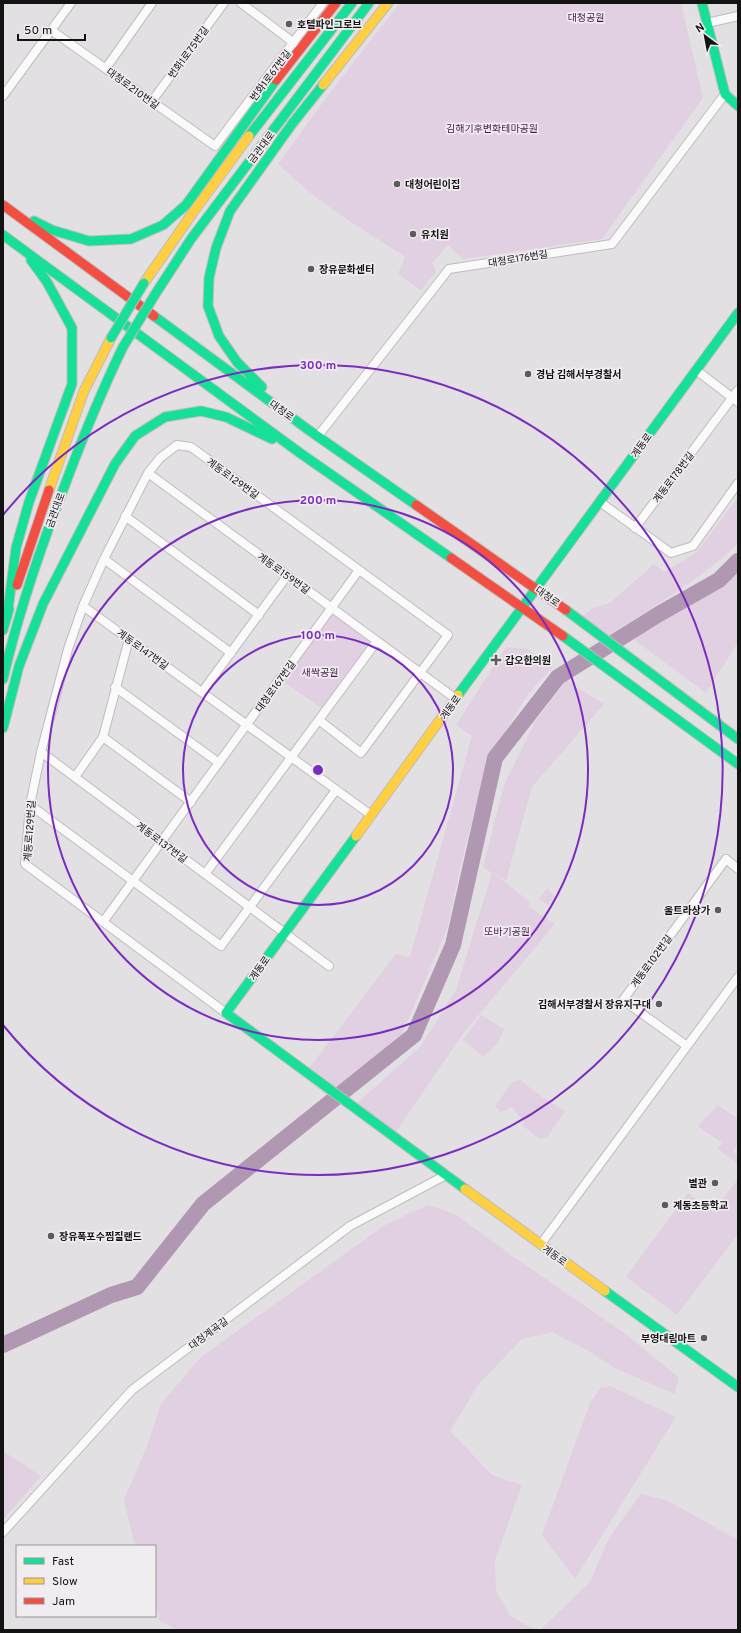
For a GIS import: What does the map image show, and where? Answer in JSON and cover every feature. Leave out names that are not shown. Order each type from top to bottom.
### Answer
[{"type":"main road","points":[[6,207],[52,230],[89,241],[131,239],[163,226],[186,205],[229,144],[336,3]]},
{"type":"main road","name":"금관대로","points":[[3,630],[60,456],[84,391],[111,338],[144,283],[173,239],[352,3]]},
{"type":"main road","name":"금관대로","points":[[3,679],[17,620],[49,529],[103,385],[123,347],[191,239],[369,3]]},
{"type":"main road","points":[[310,430],[237,362],[219,336],[208,306],[209,278],[216,248],[230,211],[292,124],[388,3]]},
{"type":"main road","points":[[702,3],[725,94],[738,106]]},
{"type":"main road","points":[[229,144],[305,64]]},
{"type":"main road","points":[[292,124],[322,65]]},
{"type":"main road","name":"대청로","points":[[6,207],[318,436],[536,588],[738,739]]},
{"type":"main road","points":[[3,235],[300,453],[553,629],[738,764]]},
{"type":"main road","points":[[7,616],[16,548],[29,502],[72,384],[72,328],[47,282],[23,250]]},
{"type":"main road","name":"계동로","points":[[738,313],[226,1013],[738,1388]]},
{"type":"main road","points":[[3,728],[19,666],[43,604],[115,464],[135,436],[165,417],[201,411],[226,417],[300,453]]},
{"type":"street","points":[[3,96],[71,3]]},
{"type":"street","points":[[106,68],[152,3]]},
{"type":"street","name":"번화1로75번길","points":[[152,101],[224,3]]},
{"type":"street","points":[[241,3],[294,43]]},
{"type":"street","name":"번화1로67번길","points":[[215,146],[323,3]]},
{"type":"street","points":[[707,23],[738,16]]},
{"type":"street","name":"대청로210번길","points":[[51,30],[215,146]]},
{"type":"street","name":"대청로176번길","points":[[318,436],[449,269],[612,244],[725,94]]},
{"type":"street","points":[[696,370],[735,400]]},
{"type":"street","name":"계동로178번길","points":[[635,528],[735,400],[738,390]]},
{"type":"street","name":"계동로129번길","points":[[226,1013],[25,864],[30,805],[41,752],[68,649],[83,606],[125,516],[148,473],[160,458],[178,445],[191,447],[359,570]]},
{"type":"street","name":"계동로159번길","points":[[148,473],[456,699]]},
{"type":"street","points":[[600,502],[671,553],[693,546],[738,483]]},
{"type":"street","points":[[125,516],[259,615]]},
{"type":"street","points":[[104,560],[231,653]]},
{"type":"street","points":[[319,720],[361,752],[448,635],[359,570]]},
{"type":"street","name":"대청로167번길","points":[[103,922],[359,570]]},
{"type":"street","points":[[202,692],[287,576]]},
{"type":"street","name":"계동로147번길","points":[[83,606],[371,815]]},
{"type":"street","points":[[75,777],[104,737],[115,687],[129,639]]},
{"type":"street","points":[[205,874],[377,641]]},
{"type":"street","points":[[115,687],[219,762]]},
{"type":"street","points":[[104,737],[191,802]]},
{"type":"street","name":"계동로137번길","points":[[41,752],[329,966]]},
{"type":"street","points":[[30,805],[134,880],[221,946],[336,790]]},
{"type":"street","name":"계동로102번길","points":[[687,1046],[623,1000],[726,859],[738,869]]},
{"type":"street","points":[[541,1244],[738,977]]},
{"type":"street","name":"대청계곡길","points":[[3,1532],[132,1390],[350,1226],[446,1175]]},
{"type":"green space","name":"김해기후변화테마공원","points":[[400,3],[681,3],[703,98],[602,239],[463,259],[448,245],[432,263],[436,272],[421,290],[398,274],[405,257],[336,212],[308,191],[278,164],[329,94]]},
{"type":"green space","points":[[738,497],[738,540],[732,549],[719,561],[635,619],[606,637],[580,618],[593,608],[610,603],[654,564],[664,572],[697,552]]},
{"type":"green space","points":[[738,571],[738,642],[706,693],[628,635],[679,609]]},
{"type":"green space","name":"새싹공원","points":[[333,611],[374,641],[324,710],[282,681]]},
{"type":"green space","points":[[506,647],[528,649],[553,667],[528,694],[487,761],[463,856],[447,929],[402,1034],[338,1089],[307,1071],[396,954],[410,957],[472,736],[456,725]]},
{"type":"green space","name":"또바기공원","points":[[567,679],[576,687],[604,704],[532,787],[506,881],[493,873],[530,902],[528,906],[555,924],[462,1035],[395,1133],[356,1104],[420,1047],[456,990],[492,873],[483,867],[504,785],[535,722]]},
{"type":"green space","points":[[547,888],[554,896],[548,905],[539,899]]},
{"type":"green space","points":[[481,1015],[504,1029],[497,1044],[483,1057],[463,1040]]},
{"type":"green space","points":[[520,1080],[542,1097],[565,1111],[548,1136],[540,1139],[522,1125],[524,1122],[512,1107],[501,1112],[495,1106],[513,1081]]},
{"type":"green space","points":[[718,1105],[738,1119],[738,1143],[733,1151],[738,1155],[738,1165],[718,1149],[722,1143],[698,1126]]},
{"type":"green space","points":[[738,1179],[738,1234],[677,1315],[626,1277],[688,1193],[713,1212]]},
{"type":"green space","points":[[428,1205],[455,1214],[518,1260],[627,1335],[679,1378],[674,1394],[613,1367],[589,1351],[552,1332],[522,1339],[478,1385],[450,1431],[492,1475],[522,1485],[495,1560],[496,1590],[510,1616],[536,1630],[177,1630],[160,1621],[156,1605],[156,1545],[135,1545],[124,1500],[147,1446],[161,1404],[201,1357],[385,1225]]},
{"type":"green space","points":[[602,1386],[606,1388],[610,1386],[676,1417],[575,1579],[542,1535],[590,1403]]},
{"type":"green space","points":[[3,1451],[41,1476],[3,1520]]},
{"type":"green space","points":[[641,1494],[666,1500],[738,1540],[738,1630],[540,1630],[590,1582],[609,1538]]},
{"type":"waterway","points":[[3,1345],[111,1295],[137,1287],[203,1204],[414,1035],[453,945],[495,758],[558,677],[659,614],[719,580],[738,561]]},
{"type":"traffic: fast","points":[[249,136],[352,3]]},
{"type":"traffic: fast","points":[[156,293],[191,239],[369,3]]},
{"type":"traffic: fast","points":[[702,3],[725,94],[738,106]]},
{"type":"traffic: fast","points":[[34,221],[52,230],[89,241],[131,239],[163,225],[186,205],[276,80]]},
{"type":"traffic: fast","points":[[262,387],[237,362],[219,336],[208,306],[209,278],[216,248],[230,211],[292,124],[323,85]]},
{"type":"traffic: fast","points":[[3,235],[300,453],[451,558]]},
{"type":"traffic: fast","points":[[7,617],[16,548],[29,502],[72,384],[72,328],[47,282],[31,260]]},
{"type":"traffic: fast","points":[[111,338],[144,283]]},
{"type":"traffic: fast","points":[[123,347],[156,293]]},
{"type":"traffic: fast","points":[[458,695],[738,313]]},
{"type":"traffic: fast","points":[[154,316],[310,431],[416,505]]},
{"type":"traffic: fast","points":[[3,679],[22,607],[46,537],[91,418],[123,347]]},
{"type":"traffic: fast","points":[[3,728],[19,666],[43,604],[115,464],[135,436],[165,417],[201,411],[226,417],[272,439]]},
{"type":"traffic: fast","points":[[3,630],[9,609]]},
{"type":"traffic: fast","points":[[566,610],[738,739]]},
{"type":"traffic: fast","points":[[563,636],[738,764]]},
{"type":"traffic: fast","points":[[356,836],[226,1013],[465,1189]]},
{"type":"traffic: fast","points":[[605,1291],[738,1387]]},
{"type":"traffic: slow","points":[[323,85],[388,3]]},
{"type":"traffic: slow","points":[[144,283],[249,136]]},
{"type":"traffic: slow","points":[[49,490],[84,391],[111,338]]},
{"type":"traffic: slow","points":[[356,836],[458,695]]},
{"type":"traffic: slow","points":[[465,1189],[605,1291]]},
{"type":"traffic: jam","points":[[276,80],[336,3]]},
{"type":"traffic: jam","points":[[3,205],[154,316]]},
{"type":"traffic: jam","points":[[17,585],[49,490]]},
{"type":"traffic: jam","points":[[416,505],[566,610]]},
{"type":"traffic: jam","points":[[451,558],[563,636]]},
{"type":"place","name":"호텔파인그로브","points":[[289,24]]},
{"type":"place","name":"대청어린이집","points":[[397,184]]},
{"type":"place","name":"유치원","points":[[413,234]]},
{"type":"place","name":"장유문화센터","points":[[311,269]]},
{"type":"place","name":"경남 김해서부경찰서","points":[[528,374]]},
{"type":"place","name":"갑오한의원","points":[[496,660]]},
{"type":"place","name":"울트라상가","points":[[718,910]]},
{"type":"place","name":"김해서부경찰서 장유지구대","points":[[659,1004]]},
{"type":"place","name":"별관","points":[[715,1183]]},
{"type":"place","name":"계동초등학교","points":[[665,1205]]},
{"type":"place","name":"장유폭포수찜질랜드","points":[[51,1236]]},
{"type":"place","name":"부영대림마트","points":[[704,1338]]},
{"type":"park label","name":"대청공원","points":[[586,17]]}]
